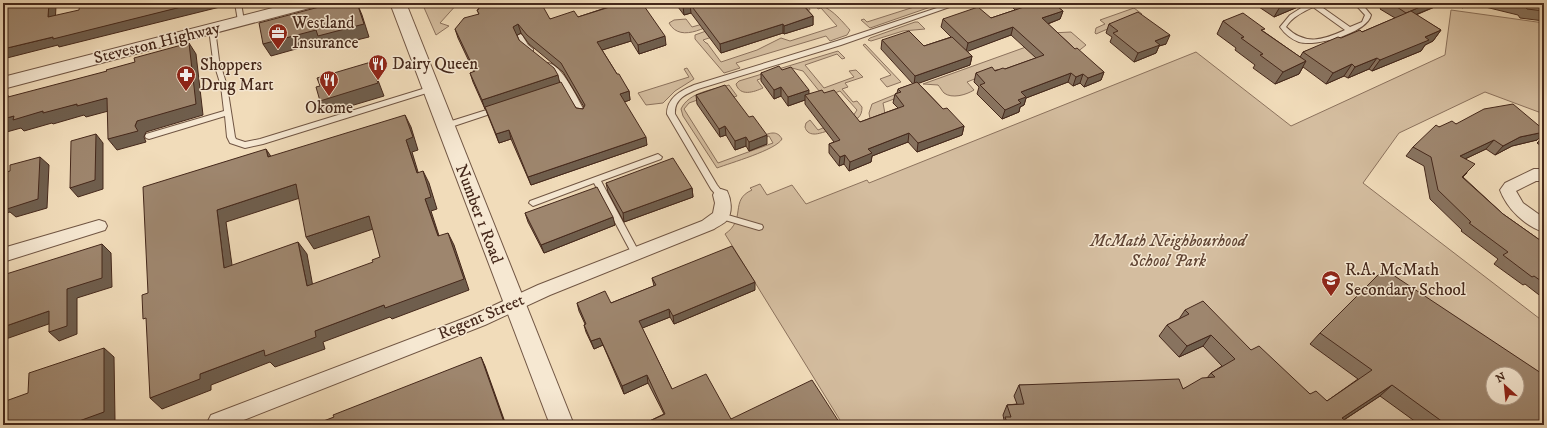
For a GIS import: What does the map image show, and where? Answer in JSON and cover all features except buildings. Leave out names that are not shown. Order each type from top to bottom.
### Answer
[{"type":"street","name":"Steveston Highway","points":[[3,83],[311,3]]},
{"type":"street","name":"Number 1 Road","points":[[398,3],[562,425]]},
{"type":"street","points":[[1544,175],[1534,175],[1508,190],[1515,205],[1544,226]]},
{"type":"street","points":[[721,195],[723,203],[721,216]]},
{"type":"street","name":"Regent Street","points":[[218,421],[474,321],[544,290],[708,225],[721,216]]},
{"type":"street","points":[[3,255],[99,226]]},
{"type":"lane","points":[[238,3],[241,21]]},
{"type":"lane","points":[[721,195],[714,187],[671,114],[672,105],[679,95],[696,87],[839,43],[958,3]]},
{"type":"lane","points":[[1350,30],[1313,4],[1285,23],[1284,28],[1287,32],[1298,39],[1308,43],[1316,42],[1350,30],[1364,23],[1368,14],[1357,3]]},
{"type":"lane","points":[[212,29],[216,60],[224,86],[227,113],[233,141],[240,144],[252,144],[431,89]]},
{"type":"lane","points":[[520,36],[526,46],[560,75],[563,88],[582,114]]},
{"type":"lane","points":[[445,126],[502,107]]},
{"type":"lane","points":[[149,136],[227,113]]},
{"type":"lane","points":[[533,203],[658,157]]},
{"type":"lane","points":[[596,179],[636,254]]},
{"type":"lane","points":[[721,216],[759,227]]},
{"type":"green space","points":[[422,3],[458,3],[440,23],[449,26],[436,35]]},
{"type":"green space","points":[[910,3],[942,3],[870,28],[861,20],[864,19],[867,22],[914,7]]},
{"type":"green space","points":[[808,4],[815,4],[827,8],[850,30],[847,35],[830,41],[826,36],[736,63],[740,68],[724,73],[695,39],[695,35],[706,31],[712,37],[703,40],[721,62],[757,50],[781,38],[790,41],[837,26],[821,8],[818,9],[816,6],[809,8],[810,10],[808,10],[805,6]]},
{"type":"green space","points":[[1134,8],[1142,14],[1096,34],[1095,33],[1096,28],[1105,24],[1100,20]]},
{"type":"green space","name":"McMath Neighbourhood School Park","points":[[1451,10],[1544,23],[1544,114],[1485,92],[1399,133],[1363,183],[1544,322],[1544,425],[843,425],[725,234],[732,228],[735,222],[741,199],[745,194],[752,190],[750,188],[760,184],[767,195],[792,185],[806,204],[867,180],[869,183],[1196,52],[1291,126],[1445,55]]},
{"type":"green space","points":[[727,17],[705,28],[688,33],[674,29],[669,23],[674,20],[686,19],[692,27]]},
{"type":"green space","points":[[918,22],[925,29],[903,31],[871,41],[868,40],[870,38]]},
{"type":"green space","points":[[1071,32],[1086,45],[1076,53],[1041,56],[1005,71],[997,70],[967,82],[974,90],[959,96],[947,95],[938,85],[923,84],[1051,38],[1051,33]]},
{"type":"green space","points":[[865,44],[901,82],[887,87],[880,79],[891,75],[863,45]]},
{"type":"green space","points":[[838,51],[845,58],[842,59],[837,54],[805,65],[824,88],[854,77],[849,71],[856,70],[863,77],[845,83],[848,87],[842,89],[853,102],[857,101],[862,107],[862,112],[855,120],[817,134],[812,134],[806,130],[806,123],[810,120],[818,130],[853,116],[857,110],[840,91],[824,97],[803,71],[792,68],[757,80],[763,88],[756,91],[741,91],[736,84],[739,81]]},
{"type":"green space","points":[[687,68],[694,79],[675,91],[663,103],[646,105],[638,93],[689,77],[684,69]]},
{"type":"green space","points":[[729,85],[737,96],[734,97],[728,89],[689,103],[684,109],[718,163],[773,143],[769,136],[764,138],[762,136],[776,133],[782,139],[762,152],[717,168],[683,116],[681,109],[689,99],[695,95]]},
{"type":"green space","points":[[894,95],[897,98],[883,103],[886,119],[870,119],[869,113],[872,104]]},
{"type":"place","name":"Westland Insurance","points":[[278,50]]},
{"type":"place","name":"Dairy Queen","points":[[378,81]]},
{"type":"place","name":"Shoppers Drug Mart","points":[[186,92]]},
{"type":"place","name":"Okome","points":[[329,97]]},
{"type":"place","name":"R.A. McMath Secondary School","points":[[1331,297]]}]
